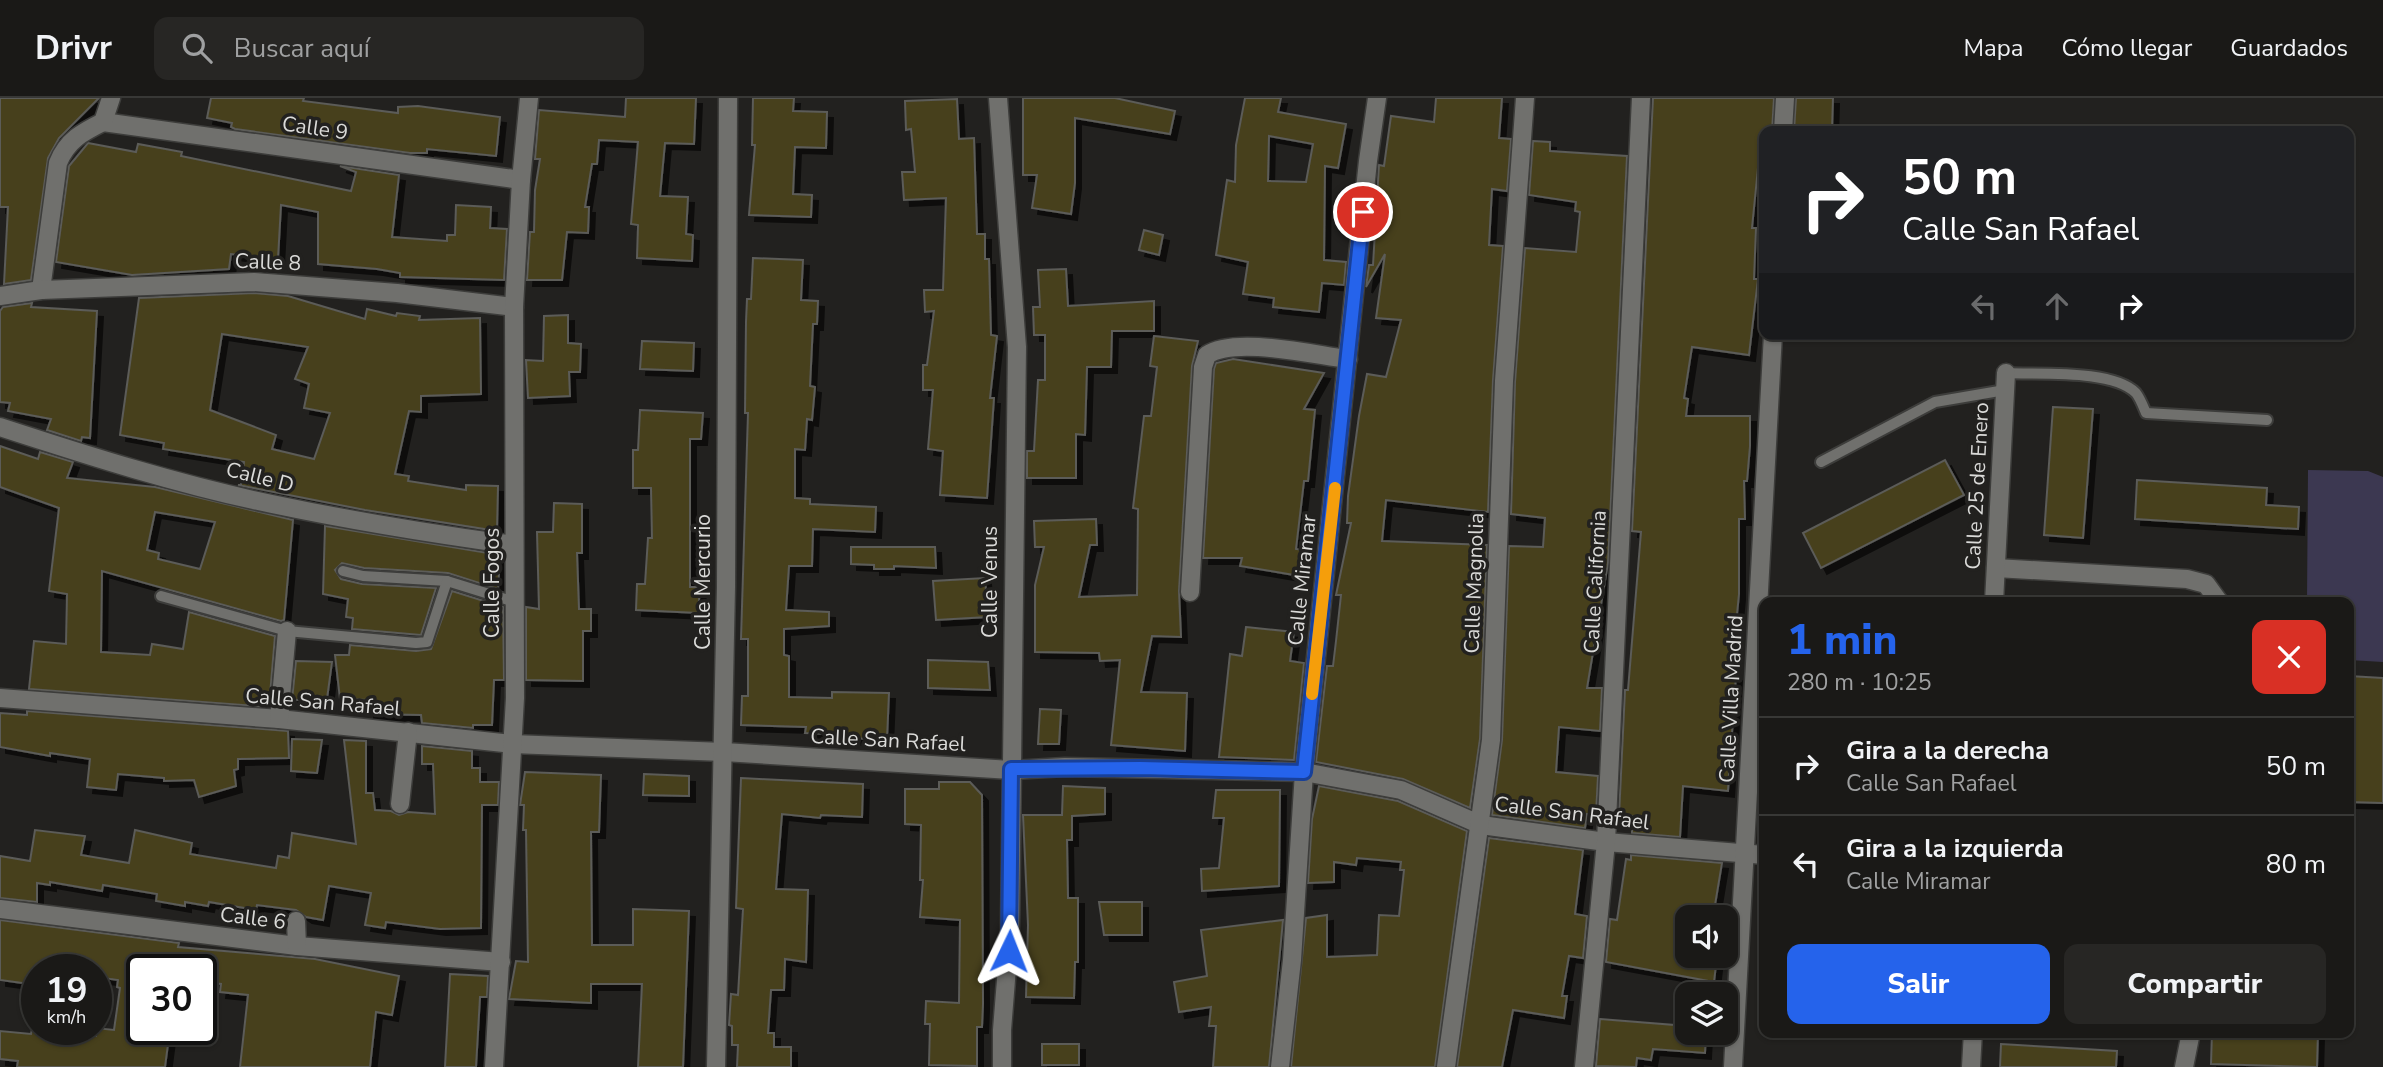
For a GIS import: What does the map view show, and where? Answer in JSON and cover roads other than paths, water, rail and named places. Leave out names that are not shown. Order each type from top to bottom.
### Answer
[{"type":"street","points":[[41,290],[61,156],[78,135],[103,122],[111,98]]},
{"type":"street","name":"Calle Fogos","points":[[494,1067],[512,744],[515,602],[514,307],[521,180],[530,98]]},
{"type":"street","name":"Calle Mercurio","points":[[716,1067],[724,752],[728,98]]},
{"type":"street","name":"Calle Venus","points":[[998,98],[1017,347],[1010,930],[1002,1067]]},
{"type":"street","name":"Calle Miramar","points":[[1280,1067],[1293,960],[1304,772],[1368,161],[1377,98]]},
{"type":"street","name":"Calle Magnolia","points":[[1446,1067],[1491,740],[1504,381],[1525,98]]},
{"type":"street","name":"Calle California","points":[[1584,1067],[1606,842],[1641,98]]},
{"type":"street","points":[[1783,126],[1785,98]]},
{"type":"street","name":"Calle 9","points":[[103,122],[521,180]]},
{"type":"street","name":"Calle 8","points":[[0,296],[41,290],[254,282],[397,293],[514,307]]},
{"type":"street","name":"Calle Villa Madrid","points":[[1733,1067],[1773,340]]},
{"type":"street","points":[[1190,593],[1203,367],[1207,355],[1219,349],[1238,348],[1348,359]]},
{"type":"street","name":"Calle 25 de Enero","points":[[1994,597],[2005,382]]},
{"type":"street","name":"Calle D","points":[[0,427],[71,450],[269,504],[392,528],[514,545]]},
{"type":"street","points":[[1996,568],[2187,579],[2206,584],[2215,597]]},
{"type":"street","points":[[279,719],[286,631]]},
{"type":"street","name":"Calle San Rafael","points":[[0,698],[279,719],[512,744],[724,752],[856,763],[1011,769],[1304,772],[1401,790],[1481,825],[1606,842],[1759,855]]},
{"type":"street","points":[[400,804],[408,732]]},
{"type":"street","name":"Calle 6","points":[[0,909],[297,946],[500,962]]},
{"type":"street","points":[[296,922],[297,946]]},
{"type":"street","points":[[1971,1067],[1973,1038]]},
{"type":"street","points":[[2184,1067],[2190,1038]]},
{"type":"lane","points":[[1821,462],[1935,402],[2005,382],[2108,379],[2124,384],[2138,395],[2146,413],[2267,420]]},
{"type":"lane","points":[[343,571],[363,576],[447,581],[515,602]]},
{"type":"lane","points":[[161,596],[286,631],[427,642],[447,581]]}]
